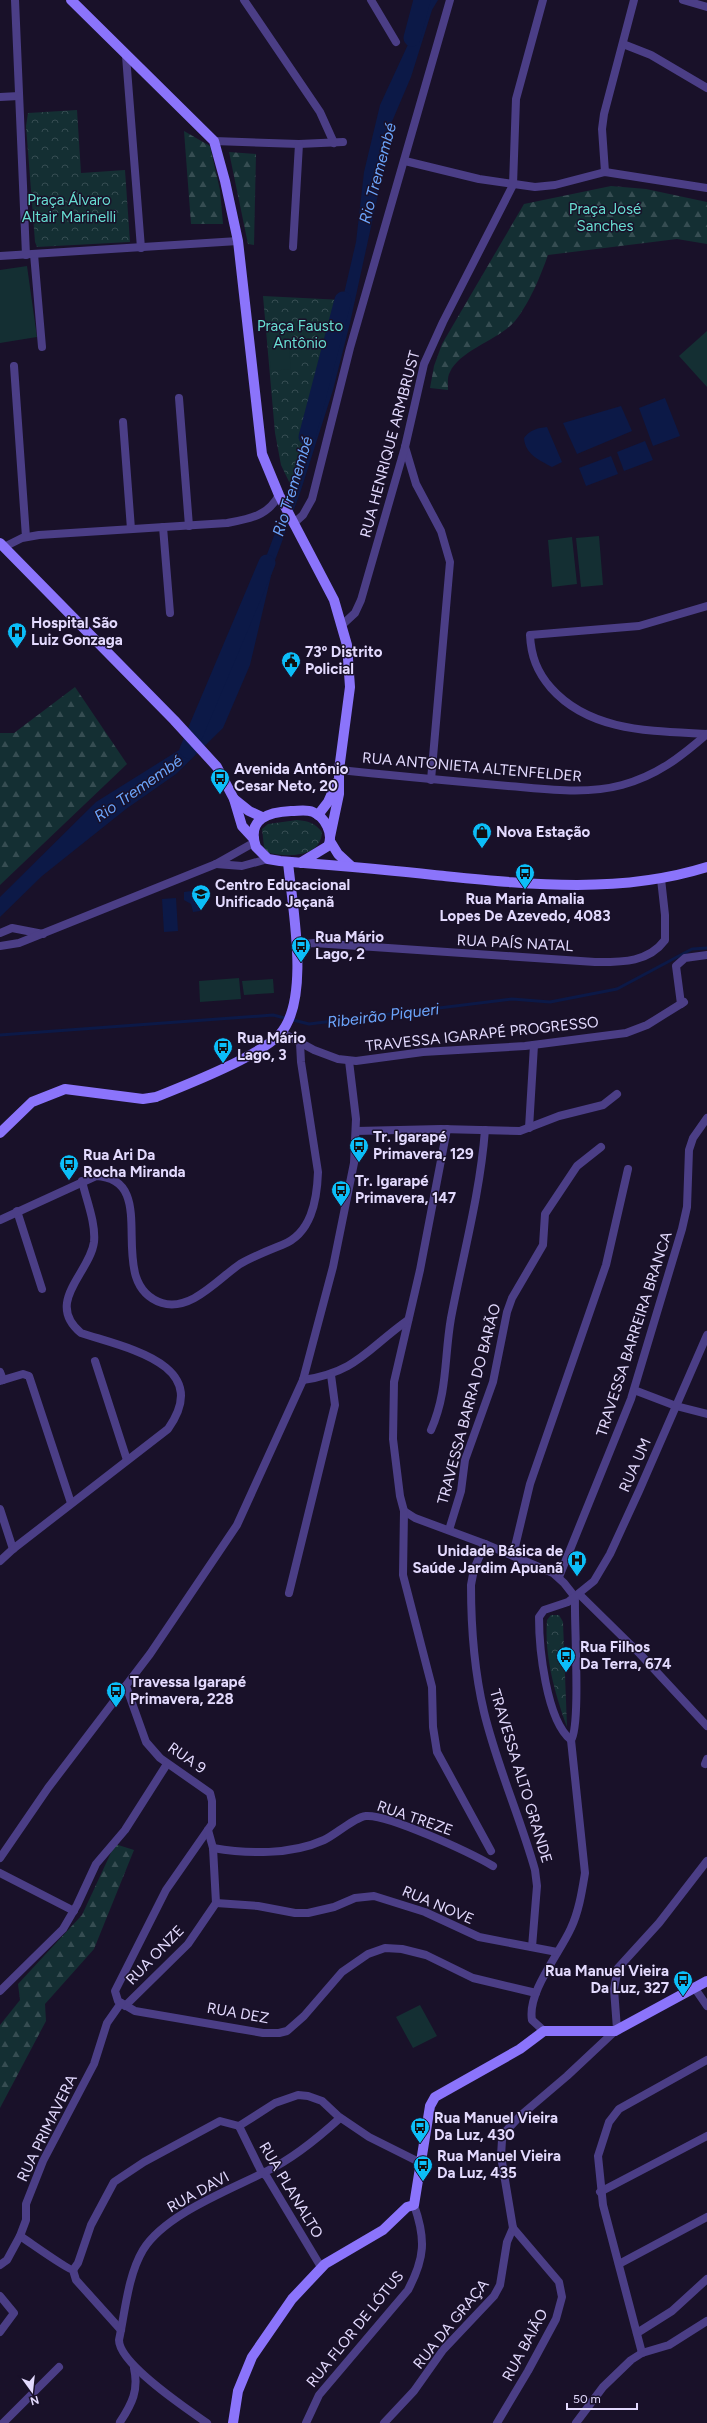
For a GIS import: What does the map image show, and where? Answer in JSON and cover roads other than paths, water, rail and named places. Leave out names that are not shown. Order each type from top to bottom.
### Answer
[{"type":"street","points":[[15,0],[19,96],[30,254],[42,347]]},
{"type":"street","points":[[71,0],[126,56],[214,141],[225,181],[238,241],[260,442],[266,465],[292,522],[324,578],[342,625],[347,645],[350,687],[339,773],[339,794],[330,839],[321,852],[300,862]]},
{"type":"street","points":[[244,0],[320,112],[334,143]]},
{"type":"street","points":[[371,0],[396,42]]},
{"type":"street","points":[[292,522],[302,515],[312,499],[348,356],[450,0]]},
{"type":"street","points":[[513,185],[516,98],[543,0]]},
{"type":"street","points":[[605,172],[604,114],[634,0]]},
{"type":"street","points":[[683,0],[707,7]]},
{"type":"street","points":[[623,44],[651,54],[707,88]]},
{"type":"street","points":[[126,56],[141,248]]},
{"type":"street","points":[[0,97],[19,96]]},
{"type":"street","points":[[214,141],[299,144],[343,142]]},
{"type":"street","points":[[293,247],[299,144]]},
{"type":"street","points":[[405,161],[513,185],[535,187],[555,185],[605,172],[707,188]]},
{"type":"street","name":"RUA HENRIQUE ARMBRUST","points":[[342,625],[355,613],[361,600],[405,447],[418,388],[430,347],[513,185]]},
{"type":"street","points":[[0,256],[238,241]]},
{"type":"street","points":[[14,366],[26,537]]},
{"type":"street","points":[[179,398],[189,526]]},
{"type":"street","points":[[123,422],[130,529]]},
{"type":"street","points":[[405,447],[416,484],[441,531],[450,562],[431,780]]},
{"type":"street","points":[[268,859],[259,851],[254,841],[242,826],[234,799],[217,768],[174,720],[2,545],[26,537],[227,523],[256,517],[273,506],[279,495]]},
{"type":"street","points":[[164,527],[170,613]]},
{"type":"street","points":[[707,606],[639,626],[530,635],[534,664],[543,680],[558,695],[579,712],[597,720],[627,727],[707,734]]},
{"type":"street","name":"RUA ANTONIETA ALTENFELDER","points":[[339,773],[579,791],[603,789],[622,785],[660,771],[678,760],[707,734]]},
{"type":"street","points":[[318,815],[328,802],[339,773]]},
{"type":"street","points":[[234,799],[249,812],[262,817]]},
{"type":"street","points":[[0,946],[12,946],[161,884],[216,864],[254,841],[258,823],[262,817],[271,813],[306,810],[318,815],[326,824],[330,839],[338,854],[352,866]]},
{"type":"street","points":[[216,864],[242,866],[268,859],[473,879],[561,885],[614,884],[661,879],[707,867]]},
{"type":"street","points":[[0,1133],[32,1102],[65,1089],[143,1099],[156,1097],[269,1044],[282,1030],[293,1009],[297,987],[296,945],[288,862]]},
{"type":"street","name":"RUA PAÍS NATAL","points":[[296,945],[314,943],[595,962],[632,960],[649,955],[665,940],[665,916],[661,879]]},
{"type":"street","points":[[0,932],[12,928],[43,934]]},
{"type":"street","name":"TRAVESSA IGARAPÉ PROGRESSO","points":[[282,1030],[300,1043],[349,1061],[423,1052],[534,1045],[626,1033],[647,1025],[682,1003],[676,966],[686,958],[707,955]]},
{"type":"street","points":[[0,1220],[82,1181],[96,1176],[104,1176],[120,1185],[126,1195],[130,1208],[135,1278],[138,1286],[148,1296],[162,1303],[181,1304],[190,1300],[253,1257],[290,1242],[306,1226],[318,1188],[318,1172],[301,1062],[300,1043]]},
{"type":"street","points":[[529,1128],[534,1045]]},
{"type":"street","points":[[0,1858],[48,1788],[126,1686],[238,1525],[303,1380],[338,1245],[354,1163],[356,1131],[349,1061]]},
{"type":"street","points":[[356,1131],[447,1129],[520,1131],[558,1116],[603,1105],[617,1094]]},
{"type":"street","name":"TRAVESSA BARREIRA BRANCA","points":[[559,1577],[634,1390],[682,1229],[687,1207],[691,1144],[707,1118]]},
{"type":"street","points":[[447,1129],[394,1382],[392,1417],[397,1471],[404,1511],[403,1575],[432,1687],[433,1727],[437,1752],[491,1851]]},
{"type":"street","points":[[431,1430],[440,1406],[445,1382],[448,1337],[462,1261],[481,1178],[485,1130]]},
{"type":"street","name":"TRAVESSA BARRA DO BARÃO","points":[[449,1530],[461,1491],[466,1460],[493,1382],[507,1312],[512,1298],[543,1245],[545,1214],[576,1166],[601,1147]]},
{"type":"street","points":[[513,1555],[530,1484],[606,1265],[628,1169]]},
{"type":"street","points":[[0,1561],[71,1503],[168,1429],[181,1406],[182,1393],[171,1370],[159,1361],[81,1333],[73,1326],[69,1317],[66,1309],[71,1291],[94,1244],[93,1229],[82,1181]]},
{"type":"street","points":[[17,1211],[42,1289]]},
{"type":"street","points":[[303,1380],[331,1375],[354,1363],[408,1320]]},
{"type":"street","name":"RUA UM","points":[[571,1740],[563,1733],[550,1700],[542,1659],[539,1616],[544,1610],[564,1605],[594,1581],[610,1554],[707,1335]]},
{"type":"street","points":[[95,1361],[127,1460]]},
{"type":"street","points":[[1,1378],[23,1374],[29,1376],[71,1503]]},
{"type":"street","points":[[289,1593],[335,1405],[331,1375]]},
{"type":"street","points":[[634,1390],[676,1406],[707,1414]]},
{"type":"street","points":[[0,1509],[13,1549]]},
{"type":"street","points":[[404,1511],[415,1518],[513,1555],[559,1577],[577,1596],[640,1654],[707,1726]]},
{"type":"street","name":"TRAVESSA ALTO GRANDE","points":[[485,1544],[474,1570],[471,1585],[478,1681],[484,1713],[500,1768],[535,1870],[537,1886],[532,1947]]},
{"type":"street","points":[[544,2032],[532,2020],[532,2007],[536,1994],[571,1928],[582,1891],[584,1873],[571,1740],[575,1735],[577,1714],[577,1596]]},
{"type":"street","name":"RUA 9","points":[[126,1686],[136,1709],[144,1737],[160,1758],[210,1793],[213,1813],[212,1824],[208,1830]]},
{"type":"street","points":[[0,1991],[58,1934],[74,1911],[96,1864],[125,1830],[168,1764]]},
{"type":"street","name":"RUA TREZE","points":[[213,1848],[259,1852],[310,1845],[336,1833],[360,1818],[370,1816],[398,1824],[449,1844],[493,1866]]},
{"type":"street","points":[[208,1830],[213,1848],[216,1903]]},
{"type":"street","points":[[123,2004],[115,1991],[122,1976],[166,1890],[208,1830]]},
{"type":"street","points":[[616,2030],[614,1989],[618,1968],[659,1923],[707,1861]]},
{"type":"street","points":[[0,1873],[74,1911]]},
{"type":"street","name":"RUA NOVE","points":[[216,1903],[258,1906],[308,1914],[334,1907],[355,1898],[374,1896],[425,1912],[479,1938],[557,1952]]},
{"type":"street","name":"RUA ONZE","points":[[123,2004],[188,1944],[216,1903]]},
{"type":"street","name":"RUA DEZ","points":[[123,2004],[135,2011],[262,2033],[279,2033],[294,2026],[342,1972],[357,1960],[377,1950],[391,1948],[426,1955],[473,1978],[536,1994]]},
{"type":"street","points":[[513,2228],[501,2156],[502,2140],[506,2131],[520,2116],[567,2076],[616,2030],[707,1981]]},
{"type":"street","points":[[694,1987],[707,2006]]},
{"type":"street","name":"RUA PRIMAVERA","points":[[0,2265],[7,2260],[20,2236],[26,2220],[26,2204],[43,2161],[94,2064],[108,2023],[123,2004]]},
{"type":"street","points":[[233,2423],[238,2391],[252,2357],[292,2300],[321,2267],[383,2230],[407,2207],[414,2205],[430,2106],[435,2097],[520,2049],[544,2032],[616,2030]]},
{"type":"street","points":[[642,2353],[600,2192],[598,2156],[613,2114],[636,2098],[707,2060]]},
{"type":"street","points":[[73,2270],[78,2263],[91,2225],[114,2182],[134,2168],[220,2121],[238,2126],[275,2103],[298,2095],[317,2098],[340,2118],[369,2137],[421,2163]]},
{"type":"street","name":"RUA DAVI","points":[[134,2368],[120,2346],[121,2330],[132,2279],[141,2254],[150,2241],[184,2213],[263,2173],[303,2149],[340,2118]]},
{"type":"street","name":"RUA PLANALTO","points":[[238,2126],[263,2173],[321,2267]]},
{"type":"street","points":[[600,2192],[707,2136]]},
{"type":"street","name":"RUA FLOR DE LÓTUS","points":[[306,2423],[319,2395],[408,2290],[418,2271],[424,2240],[414,2205]]},
{"type":"street","points":[[619,2264],[707,2217]]},
{"type":"street","name":"RUA DA GRAÇA","points":[[384,2423],[414,2392],[443,2350],[486,2306],[498,2290],[507,2242],[513,2228]]},
{"type":"street","name":"RUA BAIÃO","points":[[497,2423],[528,2371],[556,2319],[562,2296],[559,2282],[513,2228]]},
{"type":"street","points":[[20,2236],[49,2254],[68,2269],[73,2270]]},
{"type":"street","points":[[73,2270],[76,2280],[121,2330]]},
{"type":"street","points":[[637,2333],[672,2311],[707,2279]]},
{"type":"street","points":[[0,2296],[13,2310],[13,2316],[0,2332]]},
{"type":"street","points":[[576,2423],[613,2375],[642,2353],[668,2345],[707,2321]]},
{"type":"street","points":[[3,2423],[59,2367]]},
{"type":"street","points":[[120,2422],[134,2396],[136,2380],[134,2368]]},
{"type":"street","points":[[134,2368],[206,2423]]},
{"type":"water","points":[[423,0],[438,0],[432,10],[411,77],[391,124],[381,181],[350,323],[333,390],[300,493],[274,563],[250,665],[223,728],[176,774],[126,809],[42,876],[0,917],[0,897],[96,802],[184,747],[214,707],[244,633],[263,565],[292,488],[304,442],[322,388],[356,242],[364,172],[380,105],[411,38]]},
{"type":"water","points":[[665,398],[680,436],[653,446],[639,408]]},
{"type":"water","points":[[621,406],[632,431],[577,454],[563,423]]},
{"type":"water","points":[[547,427],[562,462],[552,467],[538,459],[530,452],[525,444],[524,438],[534,430]]},
{"type":"water","points":[[645,441],[653,460],[624,471],[617,452]]},
{"type":"water","points":[[611,456],[618,474],[586,486],[579,468]]},
{"type":"water","points":[[198,890],[200,911],[193,912],[191,904],[184,900],[184,892]]},
{"type":"water","points":[[176,898],[178,931],[164,932],[162,899]]},
{"type":"waterway","name":"Rio Tremembé","points":[[412,38],[422,0]]},
{"type":"waterway","name":"Rio Tremembé","points":[[307,437],[343,300]]},
{"type":"waterway","name":"Rio Tremembé","points":[[188,750],[267,563]]},
{"type":"waterway","name":"Ribeirão Piqueri","points":[[0,1035],[273,1015],[309,1024],[512,999],[550,1002],[617,989],[692,949],[707,948]]},
{"type":"place","name":"Hospital São Luiz Gonzaga","points":[[17,649]]},
{"type":"place","name":"73º Distrito Policial","points":[[291,678]]},
{"type":"place","name":"Avenida Antônio Cesar Neto, 20","points":[[220,795]]},
{"type":"place","name":"Nova Estação","points":[[482,849]]},
{"type":"place","name":"Rua Maria Amalia Lopes De Azevedo, 4083","points":[[525,890]]},
{"type":"place","name":"Centro Educacional Unificado Jaçanã","points":[[201,911]]},
{"type":"place","name":"Rua Mário Lago, 2","points":[[301,963]]},
{"type":"place","name":"Rua Mário Lago, 3","points":[[223,1064]]},
{"type":"place","name":"Tr. Igarapé Primavera, 129","points":[[359,1163]]},
{"type":"place","name":"Rua Ari Da Rocha Miranda","points":[[69,1181]]},
{"type":"place","name":"Tr. Igarapé Primavera, 147","points":[[341,1207]]},
{"type":"place","name":"Unidade Básica de Saúde Jardim Apuanã","points":[[577,1577]]},
{"type":"place","name":"Rua Filhos Da Terra, 674","points":[[566,1673]]},
{"type":"place","name":"Travessa Igarapé Primavera, 228","points":[[116,1708]]},
{"type":"place","name":"Rua Manuel Vieira Da Luz, 327","points":[[683,1997]]},
{"type":"place","name":"Rua Manuel Vieira Da Luz, 430","points":[[420,2144]]},
{"type":"place","name":"Rua Manuel Vieira Da Luz, 435","points":[[423,2182]]},
{"type":"park label","name":"Praça Álvaro Altair Marinelli","points":[[69,208]]},
{"type":"park label","name":"Praça José Sanches","points":[[605,218]]},
{"type":"park label","name":"Praça Fausto Antônio","points":[[300,334]]}]
